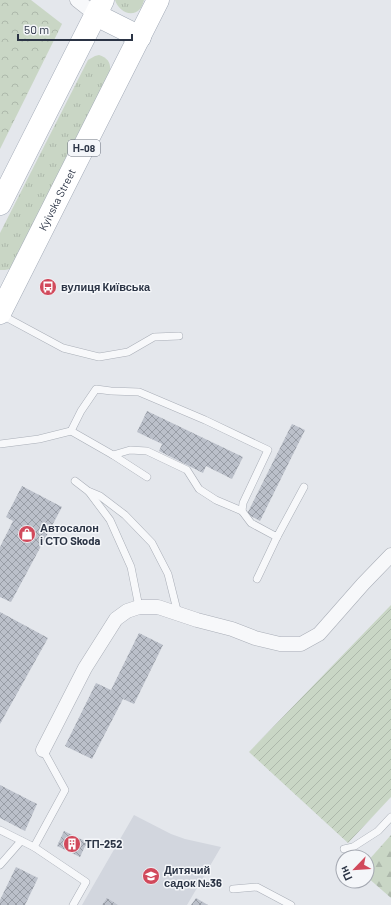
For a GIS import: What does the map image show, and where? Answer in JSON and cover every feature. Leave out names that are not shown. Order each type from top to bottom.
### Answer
[{"type":"main road","name":"Kyivska Street","points":[[2,303],[158,0]]},
{"type":"main road","points":[[0,204],[100,8],[140,37]]},
{"type":"street","points":[[77,0],[100,8]]},
{"type":"street","points":[[43,750],[85,668],[116,619],[127,611],[139,607],[158,607],[197,620],[232,629],[255,638],[280,644],[301,644],[319,634],[391,555]]},
{"type":"lane","points":[[2,303],[63,348],[99,357],[128,352],[154,337],[179,336]]},
{"type":"lane","points":[[71,431],[81,410],[96,389],[139,392],[205,420],[268,450],[243,503],[242,511]]},
{"type":"lane","points":[[0,444],[39,439],[71,431],[113,455],[147,477]]},
{"type":"lane","points":[[113,455],[130,450],[147,451],[187,470],[199,489],[216,500],[242,511],[251,523],[277,537]]},
{"type":"lane","points":[[75,481],[88,491],[100,496],[125,515],[152,543],[168,574],[178,614]]},
{"type":"lane","points":[[257,579],[277,537],[304,487]]},
{"type":"lane","points":[[88,491],[110,520],[128,560],[131,567],[139,607]]},
{"type":"lane","points":[[34,848],[65,790],[43,750]]},
{"type":"lane","points":[[344,849],[353,847],[378,831],[391,817]]},
{"type":"lane","points":[[0,830],[21,840],[86,882],[73,905]]},
{"type":"lane","points":[[0,865],[21,840]]},
{"type":"lane","points":[[233,889],[257,887],[290,905]]},
{"type":"shaded area","name":"Дитячий садок №36","points":[[134,815],[171,834],[185,839],[221,847],[187,905],[82,905]]},
{"type":"green space","points":[[0,0],[31,0],[62,24],[0,149]]},
{"type":"green space","points":[[115,0],[144,0],[140,9],[136,12],[129,13],[122,10]]},
{"type":"green space","points":[[99,55],[108,61],[110,72],[10,269],[0,270],[0,233],[88,60]]},
{"type":"green space","points":[[391,605],[391,797],[348,843],[249,752]]},
{"type":"green space","points":[[391,835],[391,898],[375,884],[375,853]]},
{"type":"building","points":[[147,411],[243,457],[232,479],[206,466],[203,473],[159,451],[162,444],[137,432]]},
{"type":"building","points":[[292,424],[305,430],[260,521],[247,514]]},
{"type":"building","name":"Автосалон і СТО Skoda","points":[[22,486],[62,507],[11,602],[0,597],[0,547],[13,521],[6,517]]},
{"type":"building","points":[[0,612],[48,638],[0,724]]},
{"type":"building","points":[[139,633],[163,645],[134,704],[123,699],[92,759],[65,746],[96,683],[111,690]]},
{"type":"building","points":[[0,785],[37,804],[25,831],[0,818]]},
{"type":"building","name":"ТП-252","points":[[64,831],[87,842],[80,857],[57,846]]},
{"type":"building","points":[[16,867],[38,878],[25,905],[0,905],[0,900]]},
{"type":"building","points":[[107,898],[118,905],[102,905]]},
{"type":"building","points":[[196,898],[208,905],[191,905]]},
{"type":"place","name":"вулиця Київська","points":[[48,287]]},
{"type":"place","name":"Автосалон і СТО Skoda","points":[[27,534]]},
{"type":"place","name":"ТП-252","points":[[72,844]]},
{"type":"place","name":"Дитячий садок №36","points":[[151,876]]}]
